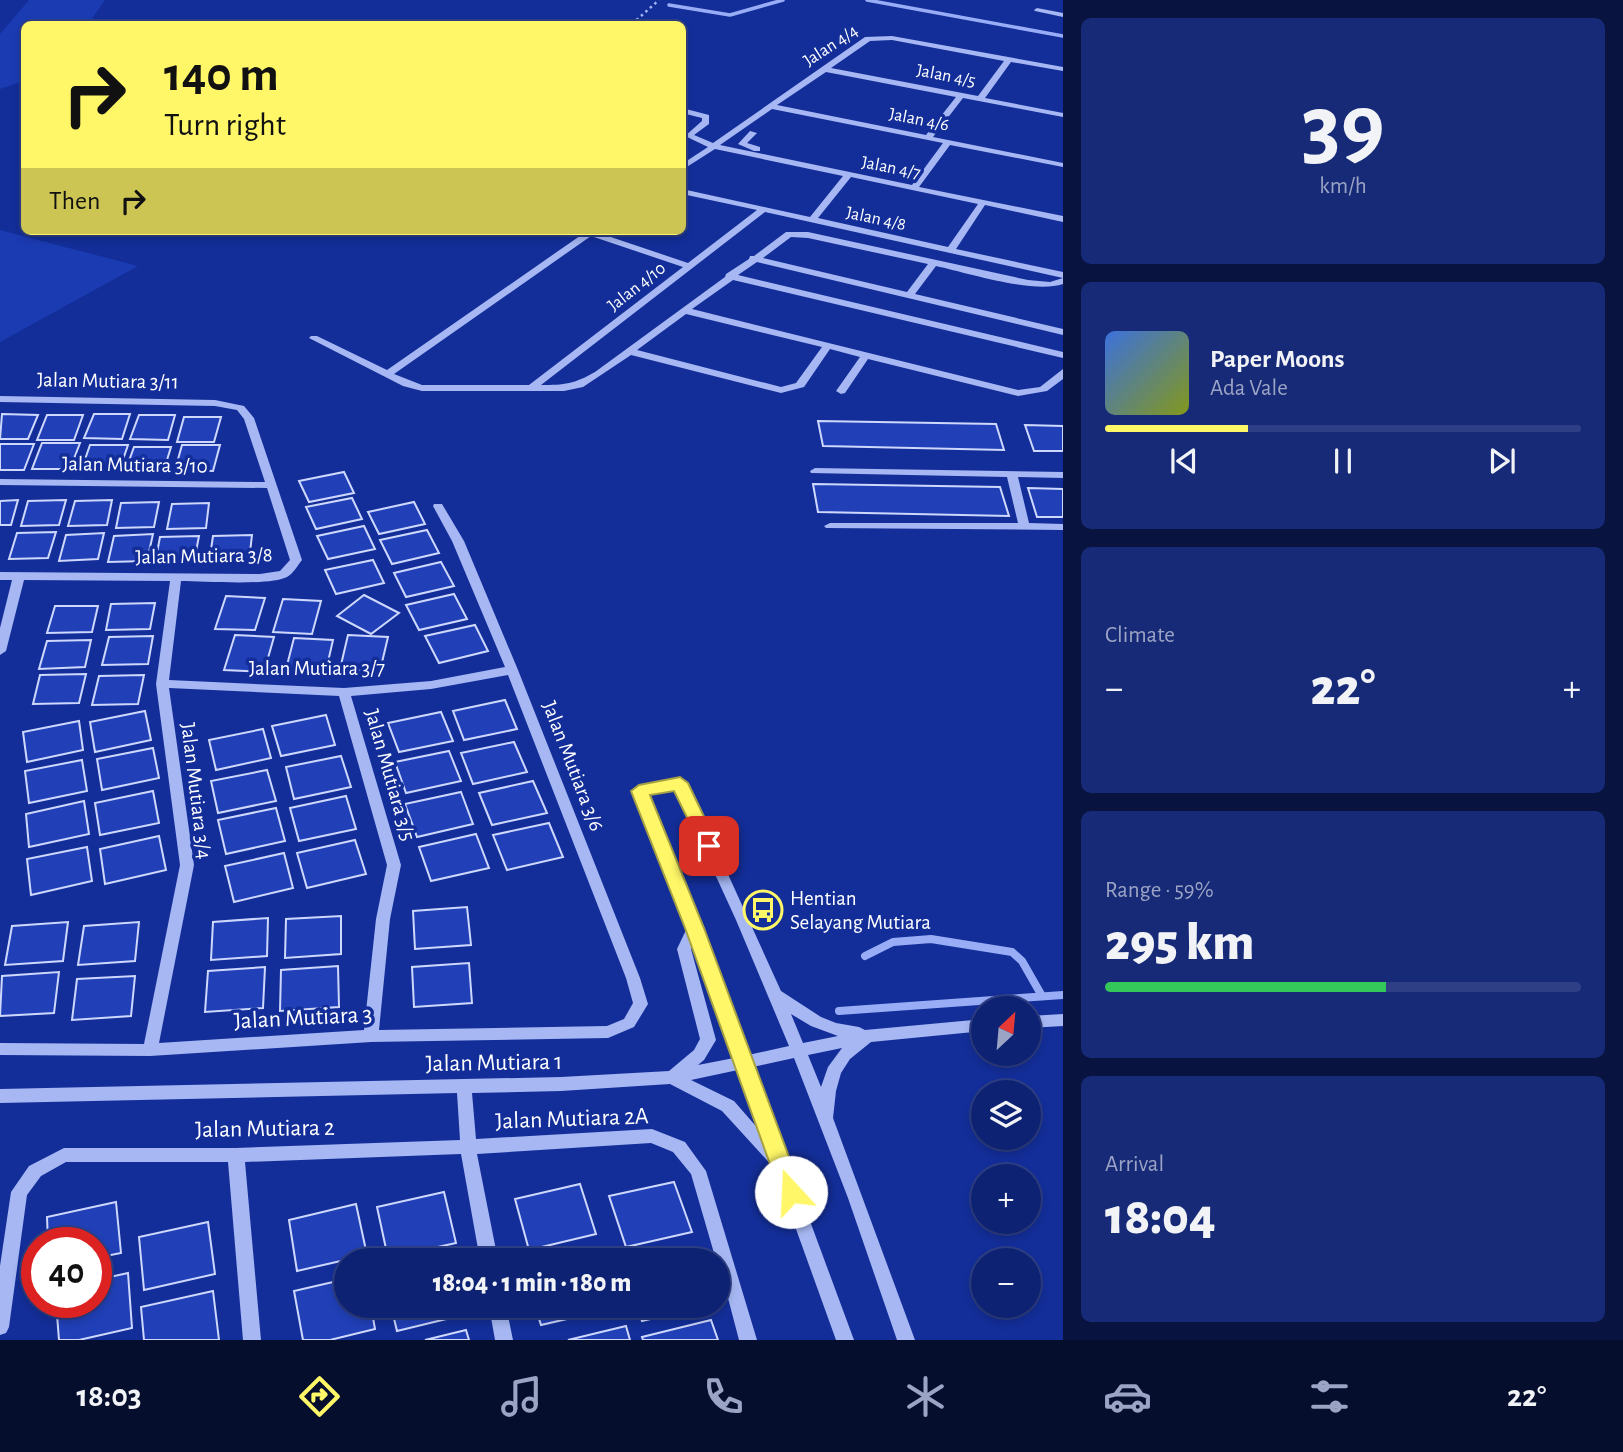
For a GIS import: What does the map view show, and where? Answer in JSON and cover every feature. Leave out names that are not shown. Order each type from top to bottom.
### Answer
[{"type":"street","points":[[1037,10],[1063,15]]},
{"type":"street","name":"Jalan 4/4","points":[[686,165],[863,40],[882,38],[1063,69]]},
{"type":"street","points":[[980,99],[1009,59]]},
{"type":"street","name":"Jalan 4/5","points":[[823,69],[1063,115]]},
{"type":"street","points":[[928,138],[961,95]]},
{"type":"street","name":"Jalan 4/6","points":[[769,106],[1063,165]]},
{"type":"street","points":[[686,111],[706,117],[706,122],[689,136],[713,146]]},
{"type":"street","points":[[752,133],[742,143],[749,150],[764,150]]},
{"type":"street","points":[[914,188],[948,142]]},
{"type":"street","name":"Jalan 4/7","points":[[713,146],[749,150],[848,175],[1063,219]]},
{"type":"street","points":[[811,221],[848,175]]},
{"type":"street","name":"Jalan 4/8","points":[[686,192],[1063,278]]},
{"type":"street","points":[[950,251],[982,202]]},
{"type":"street","name":"Jalan 4/10","points":[[530,389],[762,210]]},
{"type":"street","points":[[314,338],[422,388],[530,389],[579,386],[783,236],[797,233],[1040,285],[1063,278]]},
{"type":"street","points":[[388,374],[588,235]]},
{"type":"street","points":[[601,235],[690,266]]},
{"type":"street","points":[[753,258],[1063,332]]},
{"type":"street","points":[[909,295],[933,263]]},
{"type":"street","points":[[729,276],[1063,355]]},
{"type":"street","points":[[683,310],[1018,393],[1040,393],[1054,385],[1063,373]]},
{"type":"street","points":[[628,351],[781,390],[800,385],[827,347]]},
{"type":"street","points":[[841,391],[865,356]]},
{"type":"street","name":"Jalan Mutiara 3/11","points":[[0,399],[215,403]]},
{"type":"street","name":"Jalan Mutiara 3/8","points":[[0,576],[260,578],[275,577],[291,569],[296,560],[246,413],[232,406],[215,403]]},
{"type":"street","points":[[815,471],[1063,475]]},
{"type":"street","points":[[1012,475],[1024,527]]},
{"type":"street","name":"Jalan Mutiara 3/10","points":[[0,482],[270,485]]},
{"type":"street","name":"Jalan Mutiara 3/6","points":[[438,506],[458,541],[513,670],[641,1004],[629,1023],[608,1032]]},
{"type":"street","points":[[830,526],[1063,527]]},
{"type":"street","points":[[0,651],[19,576]]},
{"type":"street","name":"Jalan Mutiara 3/4","points":[[150,1050],[187,865],[162,684],[176,577]]},
{"type":"street","name":"Jalan Mutiara 3/7","points":[[162,684],[344,692],[431,685],[513,670]]},
{"type":"street","name":"Jalan Mutiara 3/5","points":[[344,692],[394,865],[383,919],[372,1036]]},
{"type":"street","points":[[845,1340],[694,928],[639,791],[680,783],[776,994],[828,1124],[906,1340]]},
{"type":"street","points":[[694,928],[684,949],[708,1040],[699,1055],[672,1077],[728,1106],[782,1167]]},
{"type":"street","points":[[776,994],[801,1015],[830,1028],[873,1035]]},
{"type":"street","points":[[1041,1021],[1063,1020]]},
{"type":"street","name":"Jalan Mutiara 1","points":[[0,1096],[464,1086],[672,1077],[745,1064],[873,1035],[971,1026]]},
{"type":"street","name":"Jalan Mutiara 3","points":[[0,1049],[150,1050],[372,1036],[608,1032]]},
{"type":"street","points":[[828,1124],[827,1097],[831,1071],[845,1053],[873,1035]]},
{"type":"street","points":[[464,1086],[468,1147],[487,1248]]},
{"type":"street","name":"Jalan Mutiara 2A","points":[[468,1147],[652,1136],[679,1147],[698,1171],[748,1340]]},
{"type":"street","name":"Jalan Mutiara 2","points":[[64,1155],[236,1155],[468,1147]]},
{"type":"street","points":[[0,1327],[19,1192],[35,1171],[64,1155]]},
{"type":"street","points":[[236,1155],[252,1340]]},
{"type":"street","points":[[500,1318],[504,1340]]},
{"type":"path","points":[[635,21],[659,0]]},
{"type":"shaded area","points":[[29,0],[105,0],[90,21],[21,21],[21,82],[0,89],[0,34]]},
{"type":"shaded area","points":[[0,230],[138,266],[0,342]]},
{"type":"building","points":[[2,414],[38,415],[28,439],[0,439]]},
{"type":"building","points":[[94,414],[130,414],[122,439],[84,438]]},
{"type":"building","points":[[47,415],[83,415],[74,440],[37,440]]},
{"type":"building","points":[[139,415],[175,415],[168,440],[130,439]]},
{"type":"building","points":[[184,417],[221,417],[214,442],[177,442]]},
{"type":"building","points":[[818,421],[996,424],[1004,450],[823,446]]},
{"type":"building","points":[[1025,425],[1063,426],[1063,451],[1034,451]]},
{"type":"building","points":[[42,443],[80,443],[70,469],[32,469]]},
{"type":"building","points":[[0,444],[34,444],[24,470],[0,470]]},
{"type":"building","points":[[90,445],[128,445],[119,471],[81,471]]},
{"type":"building","points":[[182,445],[220,445],[213,471],[175,470]]},
{"type":"building","points":[[134,447],[171,447],[163,473],[125,472]]},
{"type":"building","points":[[344,472],[354,493],[309,502],[299,481]]},
{"type":"building","points":[[813,484],[1000,487],[1009,516],[818,512]]},
{"type":"building","points":[[1028,488],[1063,489],[1063,517],[1037,517]]},
{"type":"building","points":[[352,498],[362,519],[316,529],[306,507]]},
{"type":"building","points":[[18,500],[11,525],[0,525],[0,501]]},
{"type":"building","points":[[66,500],[59,525],[21,526],[28,501]]},
{"type":"building","points":[[112,500],[107,525],[68,526],[75,501]]},
{"type":"building","points":[[159,502],[154,527],[116,528],[121,503]]},
{"type":"building","points":[[414,502],[425,524],[379,534],[368,512]]},
{"type":"building","points":[[209,503],[206,528],[167,529],[172,504]]},
{"type":"building","points":[[364,526],[375,549],[328,559],[317,536]]},
{"type":"building","points":[[427,530],[439,553],[392,564],[380,540]]},
{"type":"building","points":[[56,532],[48,558],[9,559],[17,533]]},
{"type":"building","points":[[104,533],[98,559],[59,561],[66,535]]},
{"type":"building","points":[[153,534],[147,561],[108,562],[114,536]]},
{"type":"building","points":[[252,535],[249,561],[209,563],[213,536]]},
{"type":"building","points":[[199,536],[194,562],[155,563],[160,537]]},
{"type":"building","points":[[373,560],[384,583],[336,594],[325,570]]},
{"type":"building","points":[[441,562],[454,586],[406,597],[394,573]]},
{"type":"building","points":[[454,594],[467,619],[419,630],[406,605]]},
{"type":"building","points":[[364,595],[399,613],[371,634],[337,616]]},
{"type":"building","points":[[226,596],[265,598],[255,630],[215,629]]},
{"type":"building","points":[[283,599],[321,601],[312,634],[273,632]]},
{"type":"building","points":[[155,603],[150,629],[106,630],[111,604]]},
{"type":"building","points":[[55,606],[98,606],[92,632],[47,633]]},
{"type":"building","points":[[475,625],[488,651],[439,663],[425,636]]},
{"type":"building","points":[[235,635],[274,637],[264,672],[224,670]]},
{"type":"building","points":[[348,635],[388,637],[380,671],[340,669]]},
{"type":"building","points":[[153,636],[148,664],[102,665],[109,637]]},
{"type":"building","points":[[294,638],[333,640],[325,675],[285,673]]},
{"type":"building","points":[[91,640],[85,667],[39,669],[47,641]]},
{"type":"building","points":[[86,674],[79,703],[33,704],[40,675]]},
{"type":"building","points":[[144,675],[138,704],[92,705],[99,676]]},
{"type":"building","points":[[505,700],[517,729],[464,740],[453,711]]},
{"type":"building","points":[[145,711],[151,740],[95,752],[90,722]]},
{"type":"building","points":[[441,712],[453,741],[399,752],[388,723]]},
{"type":"building","points":[[326,715],[335,745],[281,756],[272,726]]},
{"type":"building","points":[[79,721],[83,750],[27,762],[23,732]]},
{"type":"building","points":[[263,729],[271,758],[216,770],[209,740]]},
{"type":"building","points":[[514,742],[527,772],[473,784],[461,753]]},
{"type":"building","points":[[153,748],[159,778],[102,790],[97,759]]},
{"type":"building","points":[[449,751],[461,781],[406,793],[395,762]]},
{"type":"building","points":[[341,756],[351,787],[294,799],[286,767]]},
{"type":"building","points":[[82,760],[87,791],[29,803],[25,771]]},
{"type":"building","points":[[267,770],[276,801],[218,813],[211,781]]},
{"type":"building","points":[[533,781],[547,813],[492,825],[479,793]]},
{"type":"building","points":[[153,791],[159,823],[100,835],[95,803]]},
{"type":"building","points":[[461,792],[473,824],[417,837],[405,804]]},
{"type":"building","points":[[346,796],[356,829],[299,841],[290,808]]},
{"type":"building","points":[[84,801],[89,834],[29,847],[26,814]]},
{"type":"building","points":[[276,808],[285,841],[226,854],[218,820]]},
{"type":"building","points":[[549,823],[563,857],[507,870],[493,835]]},
{"type":"building","points":[[476,834],[489,868],[431,881],[419,847]]},
{"type":"building","points":[[159,836],[166,870],[105,884],[100,849]]},
{"type":"building","points":[[355,840],[366,874],[307,888],[297,853]]},
{"type":"building","points":[[87,847],[92,881],[31,895],[27,859]]},
{"type":"building","points":[[284,853],[293,888],[234,902],[225,866]]},
{"type":"building","points":[[467,907],[471,945],[415,949],[413,911]]},
{"type":"building","points":[[341,916],[341,954],[285,958],[286,919]]},
{"type":"building","points":[[268,918],[267,956],[211,960],[213,922]]},
{"type":"building","points":[[68,922],[63,961],[5,965],[12,926]]},
{"type":"building","points":[[139,922],[135,961],[78,965],[84,926]]},
{"type":"building","points":[[469,963],[472,1003],[414,1007],[412,967]]},
{"type":"building","points":[[338,966],[339,1007],[280,1011],[281,970]]},
{"type":"building","points":[[265,967],[263,1008],[205,1012],[208,971]]},
{"type":"building","points":[[59,972],[54,1013],[0,1016],[2,976]]},
{"type":"building","points":[[135,976],[131,1016],[72,1020],[77,979]]},
{"type":"building","points":[[674,1182],[692,1232],[626,1247],[609,1196]]},
{"type":"building","points":[[580,1184],[596,1234],[528,1248],[515,1199]]},
{"type":"building","points":[[444,1192],[456,1243],[433,1248],[386,1248],[377,1207]]},
{"type":"building","points":[[116,1202],[121,1253],[112,1255],[112,1227],[47,1227],[47,1217]]},
{"type":"building","points":[[356,1204],[365,1248],[334,1248],[334,1263],[297,1271],[289,1220]]},
{"type":"building","points":[[208,1222],[215,1274],[144,1290],[139,1237]]},
{"type":"building","points":[[128,1273],[132,1328],[79,1340],[59,1340],[57,1318],[112,1318],[112,1276]]},
{"type":"building","points":[[334,1282],[334,1318],[373,1318],[375,1329],[330,1340],[303,1340],[294,1291]]},
{"type":"building","points":[[213,1291],[219,1340],[144,1340],[141,1307]]},
{"type":"building","points":[[394,1318],[451,1318],[397,1331]]},
{"type":"building","points":[[539,1318],[571,1318],[541,1325]]},
{"type":"building","points":[[711,1320],[718,1340],[643,1340],[642,1337]]},
{"type":"building","points":[[626,1326],[630,1340],[568,1340]]},
{"type":"building","points":[[466,1330],[469,1340],[425,1340]]},
{"type":"waterway","points":[[669,5],[730,15],[783,0]]},
{"type":"waterway","points":[[867,0],[1063,36]]},
{"type":"waterway","points":[[865,956],[893,942],[931,939],[1012,952],[1022,961],[1042,996]]},
{"type":"waterway","points":[[839,1011],[1063,995]]},
{"type":"place","name":"Hentian Selayang Mutiara","points":[[763,910]]},
{"type":"route","points":[[709,846],[680,783],[639,791],[666,853],[791,1192]]}]
